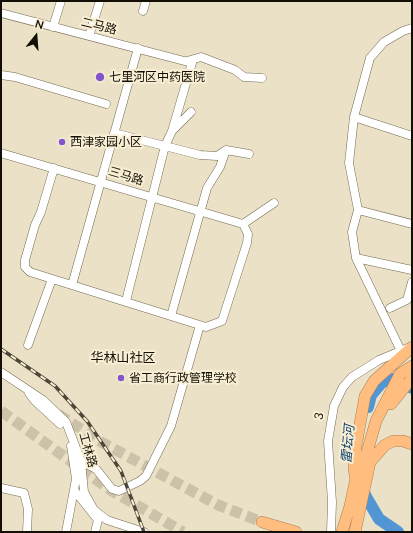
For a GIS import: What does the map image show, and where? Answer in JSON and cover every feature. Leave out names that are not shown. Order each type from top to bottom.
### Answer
[{"type":"highway","points":[[356,478],[354,467],[356,446],[365,396],[374,381],[412,347]]},
{"type":"highway","points":[[349,529],[356,478],[368,449],[376,421],[400,374],[412,366]]},
{"type":"highway","points":[[349,529],[370,463],[378,427],[392,402],[412,378]]},
{"type":"highway","points":[[370,463],[385,445],[393,441],[403,440],[412,444]]},
{"type":"highway","points":[[262,522],[296,532]]},
{"type":"street","points":[[53,27],[61,1]]},
{"type":"street","points":[[89,36],[100,1]]},
{"type":"street","points":[[143,11],[146,1]]},
{"type":"street","name":"二马路","points":[[1,13],[190,62],[201,57],[236,70],[244,77],[262,78]]},
{"type":"street","points":[[401,351],[356,258],[352,232],[358,210],[349,163],[354,117],[370,58],[384,42],[403,31],[412,28]]},
{"type":"street","points":[[72,285],[138,48]]},
{"type":"street","points":[[126,301],[165,146],[172,131],[190,62]]},
{"type":"street","points":[[1,75],[15,77],[106,104]]},
{"type":"street","points":[[172,131],[191,112]]},
{"type":"street","points":[[354,117],[412,136]]},
{"type":"street","points":[[114,133],[206,156],[217,156],[226,150],[249,154]]},
{"type":"street","points":[[171,316],[207,188],[220,167],[226,150]]},
{"type":"street","name":"三马路","points":[[1,153],[243,224]]},
{"type":"street","points":[[54,168],[41,212],[35,225],[25,260],[25,267],[30,272],[206,327],[222,320],[247,243],[248,234],[246,227],[243,224],[274,203]]},
{"type":"street","points":[[358,210],[412,224]]},
{"type":"street","points":[[356,258],[412,270]]},
{"type":"street","points":[[28,345],[52,279]]},
{"type":"street","points":[[390,308],[407,300],[412,282]]},
{"type":"street","points":[[81,461],[96,469],[112,489],[119,491],[140,481],[146,476],[171,426],[200,325]]},
{"type":"street","name":"3","points":[[331,532],[332,502],[328,441],[334,406],[343,387],[352,377],[379,360],[412,347]]},
{"type":"street","name":"工林路","points":[[1,372],[54,409],[66,422],[81,461],[84,492],[94,510],[107,520],[144,532]]},
{"type":"street","points":[[26,389],[34,401],[56,418],[65,429],[75,460],[76,479],[66,532]]},
{"type":"street","points":[[1,488],[24,493],[28,509],[27,532]]},
{"type":"street","points":[[74,490],[98,520],[121,528],[119,532]]},
{"type":"street","points":[[95,532],[98,520]]},
{"type":"waterway","name":"雷坛河","points":[[368,407],[371,395],[382,382],[394,379],[412,388]]},
{"type":"waterway","name":"雷坛河","points":[[363,486],[365,495],[379,519],[398,532]]},
{"type":"tunnel","points":[[1,411],[112,491],[183,532]]},
{"type":"tunnel","points":[[58,414],[101,442],[218,505],[262,522]]},
{"type":"railway","points":[[1,349],[55,386],[87,421],[121,471],[144,532]]},
{"type":"place","name":"七里河区中药医院","points":[[100,77]]},
{"type":"place","name":"西津家园小区","points":[[62,142]]},
{"type":"place","name":"省工商行政管理学校","points":[[121,378]]},
{"type":"district","name":"华林山社区","points":[[123,358]]}]
